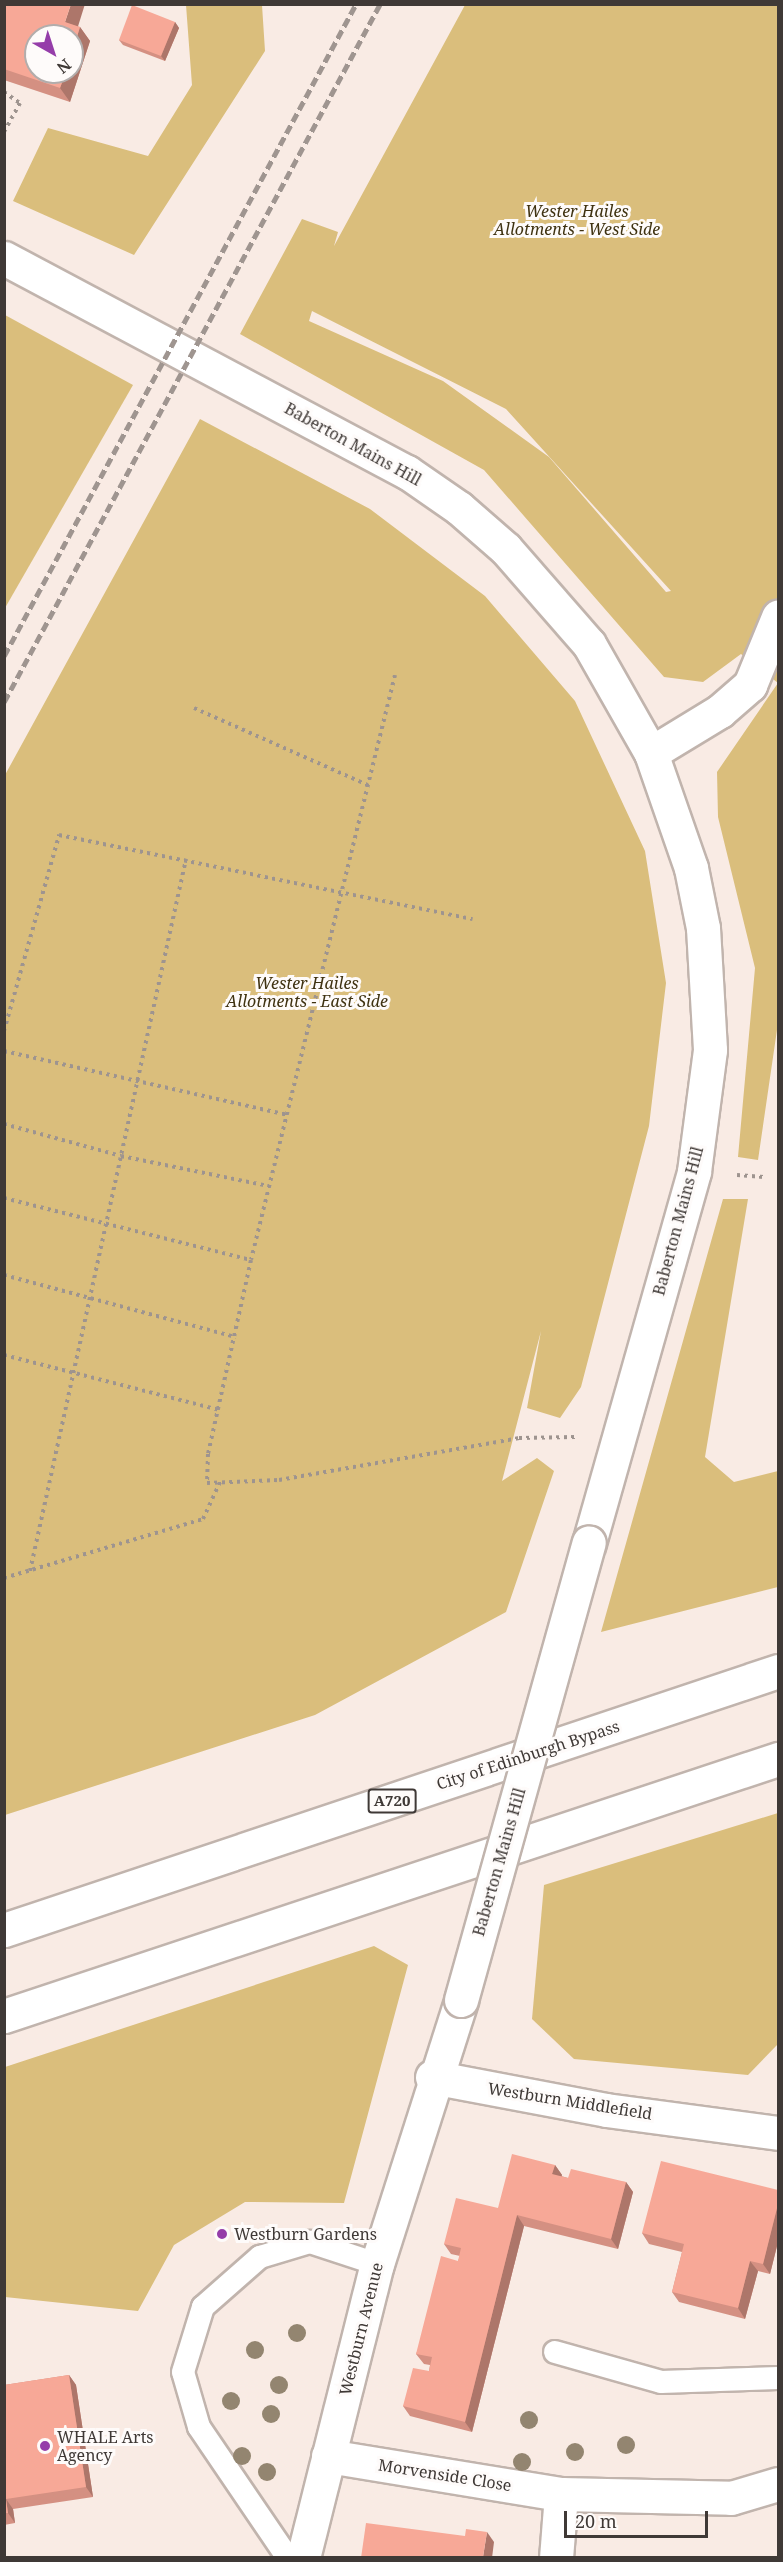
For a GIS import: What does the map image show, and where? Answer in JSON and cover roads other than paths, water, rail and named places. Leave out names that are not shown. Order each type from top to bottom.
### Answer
[{"type":"main road","name":"Baberton Mains Hill","points":[[4,258],[408,472],[459,508],[506,549],[569,619],[623,697],[651,753],[693,878],[709,989],[710,1050],[694,1172],[460,2000]]},
{"type":"main road","points":[[651,753],[720,711],[750,685],[778,617]]},
{"type":"main road","name":"City of Edinburgh Bypass","points":[[4,1930],[778,1671]]},
{"type":"main road","points":[[4,2016],[778,1759]]},
{"type":"main road","name":"Westburn Avenue","points":[[303,2558],[377,2264],[432,2077],[460,2000]]},
{"type":"main road","name":"Westburn Middlefield","points":[[432,2077],[606,2110],[778,2133]]},
{"type":"main road","name":"Morvenside Close","points":[[328,2456],[561,2494],[730,2498],[778,2484]]},
{"type":"main road","points":[[556,2558],[561,2494]]},
{"type":"lane","points":[[288,2558],[199,2427],[183,2372],[202,2307],[260,2257],[310,2242],[377,2264]]},
{"type":"lane","points":[[555,2352],[661,2382],[778,2378]]},
{"type":"railway","points":[[4,656],[356,4]]},
{"type":"railway","points":[[4,702],[380,4]]},
{"type":"place","name":"Westburn Gardens","points":[[222,2234]]},
{"type":"place","name":"WHALE Arts Agency","points":[[45,2446]]},
{"type":"park label","name":"Wester Hailes Allotments - West Side","points":[[577,220]]},
{"type":"park label","name":"Wester Hailes Allotments - East Side","points":[[307,992]]}]
